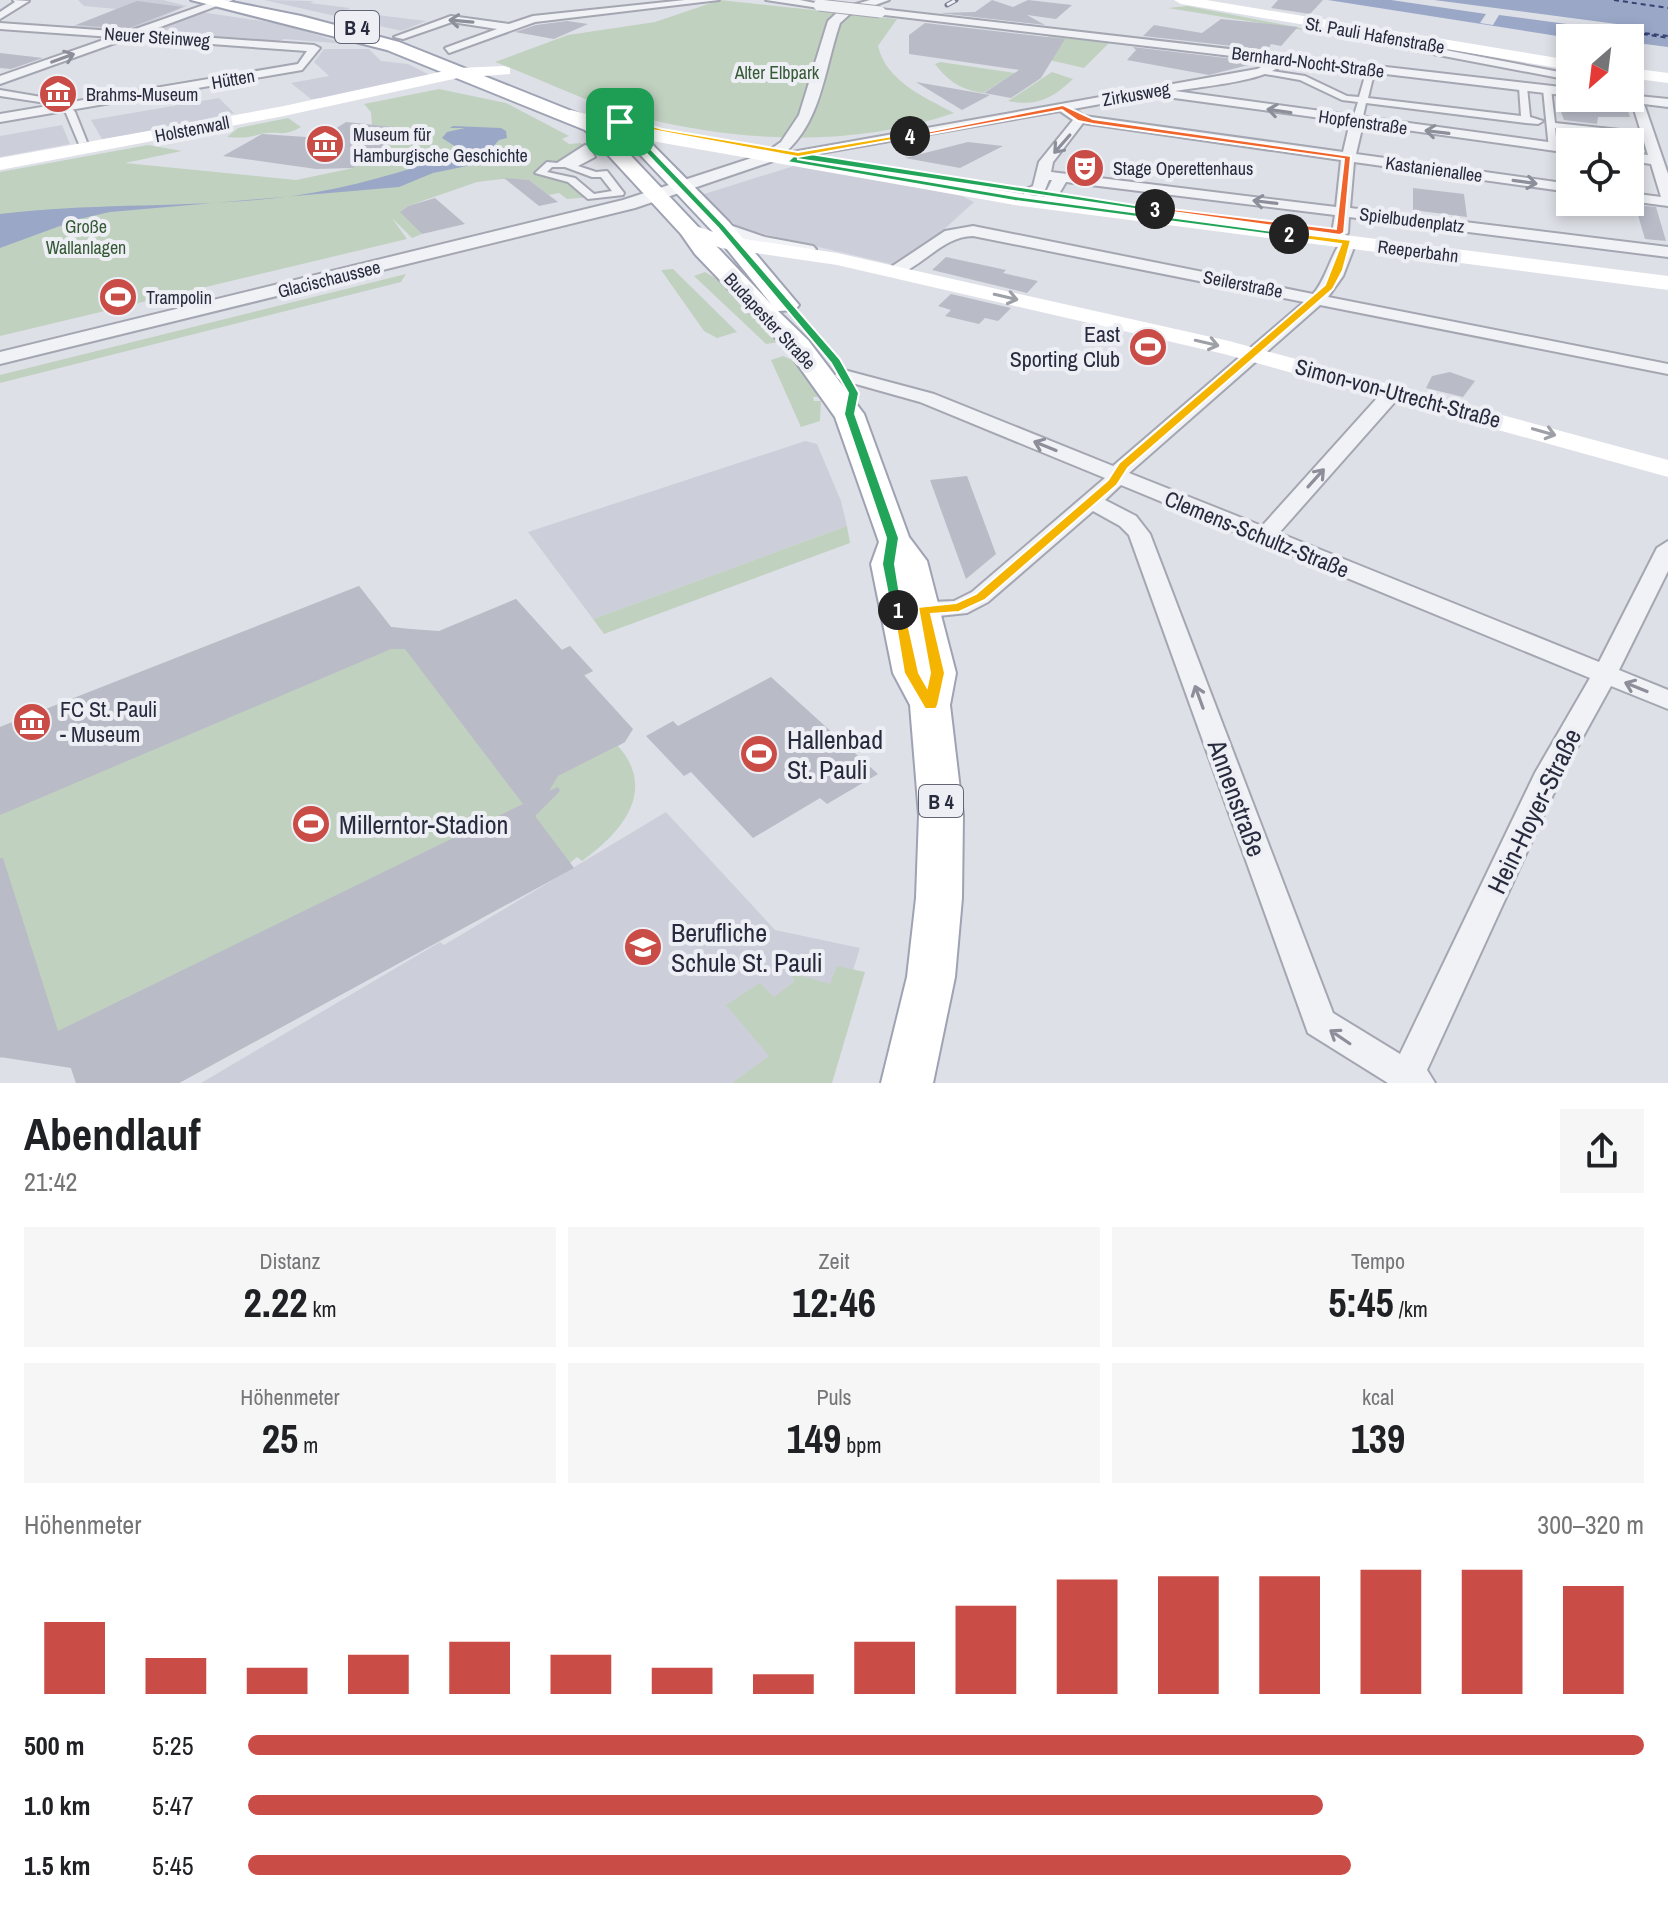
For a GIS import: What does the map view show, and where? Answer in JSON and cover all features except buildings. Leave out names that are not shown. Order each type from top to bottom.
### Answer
[{"type":"main road","name":"B 4","points":[[236,0],[449,50],[504,71],[620,124],[684,190]]},
{"type":"main road","name":"St. Pauli Hafenstraße","points":[[1181,0],[1373,37],[1556,63]]},
{"type":"main road","name":"B 4","points":[[214,1],[380,42],[571,115],[600,132],[657,197]]},
{"type":"main road","points":[[380,42],[449,50]]},
{"type":"main road","name":"Holstenwall","points":[[0,164],[504,71]]},
{"type":"main road","points":[[1644,75],[1668,78]]},
{"type":"main road","points":[[571,115],[784,156]]},
{"type":"main road","name":"Reeperbahn","points":[[784,156],[1029,193],[1056,186],[1668,274]]},
{"type":"main road","name":"Reeperbahn","points":[[784,156],[1015,199],[1344,229],[1668,283]]},
{"type":"main road","name":"Budapester Straße","points":[[684,190],[729,236],[825,346],[853,393],[849,414]]},
{"type":"main road","name":"Budapester Straße","points":[[657,197],[798,346],[831,395],[849,414],[893,538],[888,564],[910,611],[912,673],[930,705],[941,815],[939,898],[931,977],[907,1083]]},
{"type":"main road","name":"Budapester Straße","points":[[690,230],[729,236]]},
{"type":"main road","name":"Simon-von-Utrecht-Straße","points":[[729,236],[1252,354],[1668,469]]},
{"type":"main road","points":[[760,274],[771,261],[803,253]]},
{"type":"street","points":[[0,16],[21,6],[24,1],[18,0]]},
{"type":"street","points":[[449,50],[533,19],[714,0]]},
{"type":"street","name":"Bernhard-Nocht-Straße","points":[[771,0],[819,5],[882,6],[1046,32],[1556,90]]},
{"type":"street","points":[[0,80],[214,1]]},
{"type":"street","points":[[556,16],[554,8],[575,1]]},
{"type":"street","points":[[784,156],[804,140],[804,123],[834,21],[846,11],[882,6]]},
{"type":"street","points":[[399,37],[451,19],[510,28]]},
{"type":"street","name":"Neuer Steinweg","points":[[0,26],[314,48]]},
{"type":"street","points":[[1373,37],[1556,74]]},
{"type":"street","name":"Hütten","points":[[0,118],[302,67],[314,48]]},
{"type":"street","name":"Zirkusweg","points":[[784,156],[1258,72],[1273,68],[1280,61]]},
{"type":"street","points":[[1302,78],[1311,61]]},
{"type":"street","points":[[910,611],[959,608],[974,601],[1117,477],[1123,466],[1329,287],[1338,270],[1342,248],[1348,158],[1371,69]]},
{"type":"street","points":[[1258,72],[1302,78],[1345,98],[1538,121]]},
{"type":"street","points":[[1523,87],[1526,120]]},
{"type":"street","points":[[1547,89],[1552,147]]},
{"type":"street","name":"Hopfenstraße","points":[[1158,90],[1200,100],[1556,147]]},
{"type":"street","points":[[0,93],[67,107],[82,142]]},
{"type":"street","points":[[1644,99],[1668,103]]},
{"type":"street","name":"Kastanienallee","points":[[1063,108],[1080,119],[1556,186]]},
{"type":"street","points":[[1637,112],[1660,165],[1668,199],[1644,198]]},
{"type":"street","points":[[1029,193],[1039,189],[1046,162],[1080,119]]},
{"type":"street","points":[[1550,125],[1668,142]]},
{"type":"street","points":[[585,148],[590,157],[569,166],[596,175],[603,173],[619,193],[592,197],[571,180],[540,173],[550,164],[559,166],[585,148]]},
{"type":"street","name":"Glacischaussee","points":[[0,358],[657,197],[784,156]]},
{"type":"street","points":[[1044,175],[1056,186]]},
{"type":"street","name":"Spielbudenplatz","points":[[1344,229],[1668,252]]},
{"type":"street","name":"Seilerstraße","points":[[919,260],[951,232],[959,230],[1668,369]]},
{"type":"street","points":[[729,236],[873,263],[919,260]]},
{"type":"street","points":[[893,271],[919,260]]},
{"type":"street","name":"Clemens-Schultz-Straße","points":[[844,375],[927,398],[1668,700]]},
{"type":"street","points":[[1264,537],[1394,391]]},
{"type":"street","name":"Annenstraße","points":[[1090,501],[1128,521],[1139,534],[1320,1023],[1412,1080]]},
{"type":"street","name":"Hein-Hoyer-Straße","points":[[1412,1080],[1549,773],[1605,674],[1668,548]]},
{"type":"shaded area","points":[[78,0],[163,0],[187,6],[127,32],[71,27],[116,9],[84,6]]},
{"type":"shaded area","points":[[264,0],[314,1],[310,3],[350,8],[345,11],[426,21],[402,31]]},
{"type":"shaded area","points":[[201,12],[282,24],[346,44],[284,39],[275,43],[152,33]]},
{"type":"shaded area","points":[[324,49],[369,49],[381,61],[408,64],[430,75],[351,95],[311,99],[291,83],[329,76],[314,62]]},
{"type":"shaded area","points":[[219,98],[234,113],[141,133],[102,139],[91,120]]},
{"type":"shaded area","points":[[62,125],[70,144],[0,157],[0,136]]},
{"type":"shaded area","points":[[797,165],[962,196],[974,202],[903,267],[739,228],[701,195]]},
{"type":"shaded area","points":[[805,441],[817,444],[841,501],[847,526],[593,619],[528,532]]},
{"type":"shaded area","name":"Berufliche Schule St. Pauli","points":[[666,812],[775,930],[860,948],[818,1083],[201,1083],[440,942],[444,945]]},
{"type":"green space","name":"Alter Elbpark","points":[[720,0],[897,19],[878,46],[882,58],[908,87],[954,113],[878,132],[839,136],[800,138],[721,133],[625,113],[495,62],[568,35],[655,22]]},
{"type":"green space","points":[[1188,6],[1351,38],[1168,8]]},
{"type":"green space","points":[[1048,36],[1109,43],[1084,68],[1049,60],[1057,47],[1063,44],[1047,42]]},
{"type":"green space","points":[[940,62],[1015,73],[983,93],[968,90],[950,80],[935,64]]},
{"type":"green space","points":[[1052,72],[1073,79],[1036,102],[1008,101]]},
{"type":"green space","name":"Große Wallanlagen","points":[[439,89],[506,103],[569,136],[562,139],[569,144],[581,143],[585,148],[559,166],[550,164],[541,173],[565,177],[592,197],[567,199],[559,193],[549,195],[529,180],[477,182],[401,211],[422,234],[412,238],[392,218],[407,239],[0,336],[0,172],[148,145],[182,151],[125,163],[296,180],[353,168],[399,137],[393,136],[403,128],[372,125],[371,112],[364,104]]},
{"type":"green space","points":[[288,118],[301,127],[284,133],[227,137],[238,128]]},
{"type":"green space","points":[[673,269],[737,332],[717,338],[704,331],[661,270]]},
{"type":"green space","points":[[705,272],[724,283],[780,342],[766,344],[694,276]]},
{"type":"green space","points":[[406,274],[401,282],[0,383],[0,375]]},
{"type":"green space","points":[[783,356],[799,363],[818,397],[813,397],[814,401],[821,401],[820,421],[801,427],[771,360]]},
{"type":"green space","points":[[847,526],[850,543],[604,634],[593,619]]},
{"type":"green space","name":"Millerntor-Stadion","points":[[359,586],[391,627],[435,633],[516,599],[561,650],[570,646],[593,671],[584,676],[625,742],[618,746],[630,763],[635,779],[630,810],[621,824],[610,838],[582,861],[577,857],[570,863],[573,868],[179,1083],[76,1083],[69,1063],[9,1054],[0,1058],[0,727]]},
{"type":"green space","points":[[800,957],[803,961],[799,975],[830,984],[837,966],[865,972],[832,1083],[732,1083],[769,1056],[726,1005],[760,983],[774,997],[795,981],[784,968]]},
{"type":"water","points":[[1328,0],[1668,0],[1668,47],[1644,44],[1644,24],[1556,24],[1556,36]]},
{"type":"water","points":[[453,126],[501,128],[506,131],[507,138],[499,140],[491,149],[496,151],[491,161],[433,173],[399,187],[286,197],[356,184],[460,153],[461,150],[442,138],[447,132],[465,128],[450,128]]},
{"type":"water","points":[[217,203],[110,212],[79,219],[0,248],[0,214]]},
{"type":"pier","points":[[1391,0],[1434,0],[1617,24],[1566,24],[1499,15],[1493,25],[1480,23],[1486,14]]},
{"type":"ferry route","points":[[1614,0],[1668,8]]},
{"type":"ferry route","points":[[1644,33],[1668,36]]},
{"type":"ferry route","points":[[1644,34],[1668,38]]},
{"type":"railway","points":[[947,5],[956,0]]},
{"type":"place","name":"Brahms-Museum","points":[[58,94]]},
{"type":"place","name":"Museum für Hamburgische Geschichte","points":[[325,144]]},
{"type":"place","name":"Stage Operettenhaus","points":[[1085,168]]},
{"type":"place","name":"Trampolin","points":[[118,297]]},
{"type":"place","name":"East Sporting Club","points":[[1148,347]]},
{"type":"place","name":"FC St. Pauli - Museum","points":[[32,722]]},
{"type":"place","name":"Hallenbad St. Pauli","points":[[759,754]]},
{"type":"place","name":"Millerntor-Stadion","points":[[311,824]]},
{"type":"place","name":"Berufliche Schule St. Pauli","points":[[643,947]]},
{"type":"route","points":[[620,122],[614,117],[661,131],[798,155],[1063,108],[1080,119],[1348,158],[1340,233],[1029,193],[798,155],[789,160],[1015,199],[1348,242],[1342,248],[1338,270],[1329,287],[1123,466],[1113,482],[969,605],[923,610],[937,673],[930,705],[912,673],[888,564],[893,538],[849,414],[853,393],[825,346],[784,303],[737,244],[639,146],[620,122]]}]
